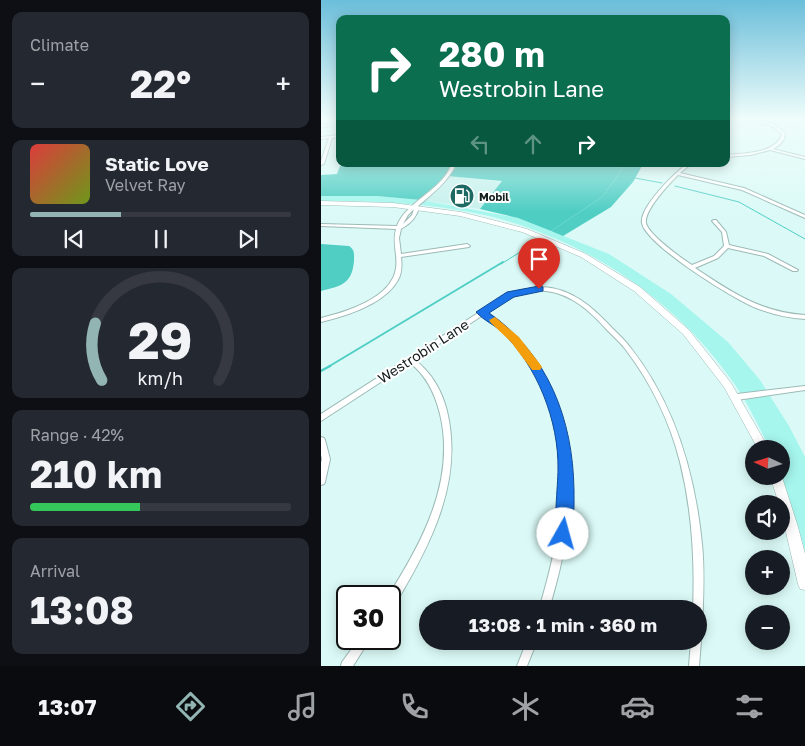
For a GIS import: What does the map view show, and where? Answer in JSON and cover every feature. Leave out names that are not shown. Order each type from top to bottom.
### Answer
[{"type":"street","points":[[322,164],[327,150]]},
{"type":"street","points":[[730,155],[764,150]]},
{"type":"street","points":[[775,150],[805,158]]},
{"type":"street","points":[[321,320],[353,310],[384,292],[398,274],[397,236],[402,218],[417,207],[449,176],[453,167]]},
{"type":"street","points":[[685,167],[677,173],[648,208],[644,217],[645,224],[655,240],[729,292],[755,306],[781,314],[805,317]]},
{"type":"street","points":[[677,173],[743,189],[805,217]]},
{"type":"street","points":[[321,203],[417,207],[458,212],[504,224],[555,242],[602,265],[634,286],[672,317],[704,352],[737,397],[759,440]]},
{"type":"street","points":[[714,221],[724,232],[727,246]]},
{"type":"street","points":[[321,225],[399,228]]},
{"type":"street","points":[[398,256],[467,246]]},
{"type":"street","points":[[692,267],[716,257],[727,246]]},
{"type":"street","points":[[727,246],[766,255],[795,270]]},
{"type":"street","points":[[539,289],[540,272]]},
{"type":"street","name":"Westrobin Lane","points":[[321,418],[511,294],[539,289],[570,295],[598,316],[634,355],[663,404],[683,457],[694,510],[699,562],[698,600]]},
{"type":"street","points":[[482,312],[509,334],[535,366],[553,403],[561,434],[567,478],[565,518],[557,565],[547,600]]},
{"type":"street","points":[[400,585],[416,559],[427,535],[439,500],[446,468],[447,430],[441,404],[428,374],[410,360]]},
{"type":"street","points":[[737,397],[805,388]]},
{"type":"street","points":[[321,440],[326,459],[321,482]]},
{"type":"street","points":[[779,485],[792,527],[805,584]]},
{"type":"street","points":[[346,666],[357,650]]},
{"type":"street","points":[[522,666],[528,650]]},
{"type":"street","points":[[693,666],[695,650]]},
{"type":"shaded area","points":[[340,167],[624,167],[602,197],[551,231],[518,218],[480,209],[502,181],[447,176],[421,200],[377,196],[321,196],[321,175],[337,174]]},
{"type":"shaded area","points":[[624,167],[641,167],[633,182],[611,207],[563,236],[551,231],[602,197]]},
{"type":"shaded area","points":[[447,176],[503,182],[480,209],[421,200]]},
{"type":"shaded area","points":[[321,196],[377,196],[421,200],[518,218],[609,254],[671,294],[728,342],[760,380],[789,426],[805,457],[805,551],[790,504],[790,495],[787,495],[784,485],[790,485],[790,440],[765,440],[747,404],[731,379],[681,321],[652,296],[588,254],[553,237],[517,224],[480,214],[440,207],[381,202],[321,201]]},
{"type":"shaded area","points":[[321,244],[349,246],[353,251],[354,261],[351,275],[344,283],[321,291]]},
{"type":"waterway","points":[[635,178],[662,183]]},
{"type":"waterway","points":[[675,186],[739,202],[805,239]]},
{"type":"waterway","points":[[501,264],[525,249]]},
{"type":"waterway","points":[[328,367],[503,262]]},
{"type":"waterway","points":[[321,371],[330,366]]},
{"type":"slow traffic","points":[[495,320],[515,340],[536,367]]},
{"type":"place","name":"Mobil","points":[[462,196]]},
{"type":"route","points":[[539,289],[511,294],[482,312],[505,329],[525,352],[539,372],[553,403],[559,422],[567,478],[563,534]]}]
